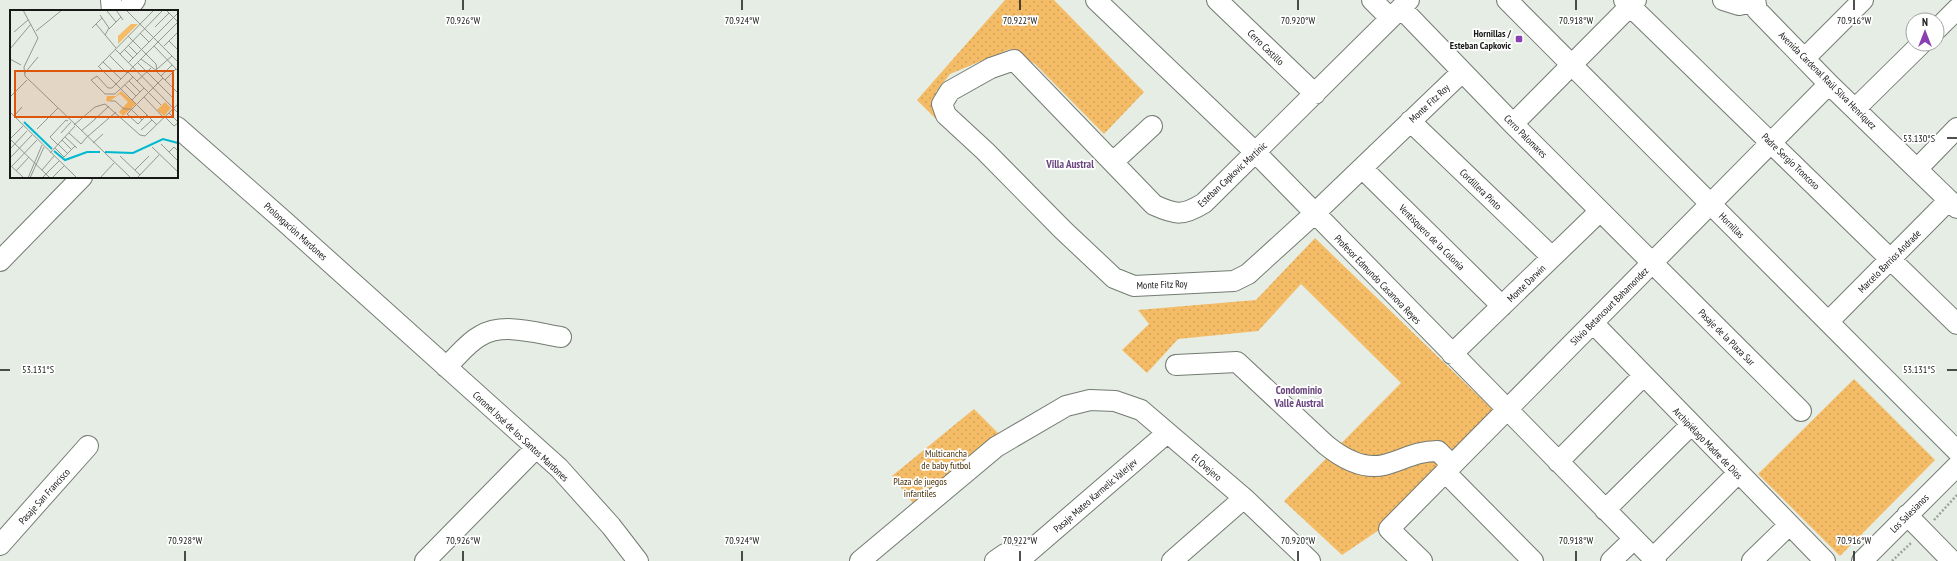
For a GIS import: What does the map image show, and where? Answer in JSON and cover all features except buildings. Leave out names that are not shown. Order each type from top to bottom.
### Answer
[{"type":"street","points":[[111,0],[112,10]]},
{"type":"street","points":[[127,10],[135,0]]},
{"type":"street","name":"Profesor Edmundo Casanova Reyes","points":[[1096,0],[1256,154],[1654,560]]},
{"type":"street","name":"Cerro Castillo","points":[[1217,0],[1315,94]]},
{"type":"street","name":"Cerro Palomares","points":[[1372,0],[1400,9],[1652,263]]},
{"type":"street","name":"Hornillas","points":[[1507,0],[1571,66],[1957,451]]},
{"type":"street","points":[[1723,0],[1739,5],[1755,1]]},
{"type":"street","points":[[1805,58],[1863,0]]},
{"type":"street","name":"Avenida Cardenal Raúl Silva Henríquez","points":[[1755,1],[1757,10],[1830,84],[1918,168],[1953,204]]},
{"type":"street","points":[[1513,124],[1571,66],[1630,2]]},
{"type":"street","name":"Padre Sergio Troncoso","points":[[1630,2],[1957,324]]},
{"type":"street","name":"Esteban Capkovic Martinic","points":[[1014,60],[1154,205],[1171,212],[1189,212],[1204,203],[1256,154],[1400,9]]},
{"type":"street","points":[[1945,21],[1957,9]]},
{"type":"street","points":[[1856,108],[1913,52]]},
{"type":"street","name":"Monte Fitz Roy","points":[[1014,60],[991,68],[950,91],[942,104],[946,115],[985,151],[1063,230],[1114,278],[1134,286],[1234,281],[1248,274],[1314,214],[1462,72]]},
{"type":"street","name":"Silvio Betancourt Bahamondez","points":[[1422,561],[1389,529],[1830,84]]},
{"type":"street","name":"Cordillera Pinto","points":[[1410,121],[1552,257]]},
{"type":"street","points":[[1113,162],[1152,126]]},
{"type":"street","name":"Prolongación Mardones","points":[[178,128],[413,337]]},
{"type":"street","points":[[1918,168],[1957,128]]},
{"type":"street","name":"Ventisquero de la Colonia","points":[[1362,168],[1502,306]]},
{"type":"street","points":[[0,261],[81,178]]},
{"type":"street","name":"Marcelo Barrios Andrade","points":[[1828,322],[1891,260],[1953,204]]},
{"type":"street","name":"Monte Darwin","points":[[1452,354],[1600,211]]},
{"type":"street","name":"Pasaje de la Plaza Sur","points":[[1652,263],[1801,411]]},
{"type":"street","name":"Archipiélago Madre de Dios","points":[[1593,323],[1825,561]]},
{"type":"street","points":[[446,367],[473,340],[489,332],[507,329],[561,337]]},
{"type":"street","name":"Coronel José de los Santos Mardones","points":[[413,337],[536,448],[569,480],[611,526],[638,561]]},
{"type":"street","points":[[1176,365],[1237,362],[1326,445],[1352,462],[1367,466],[1383,466],[1423,451],[1438,451],[1448,469],[1533,561]]},
{"type":"street","points":[[1558,462],[1643,376]]},
{"type":"street","name":"El Ovejero","points":[[860,561],[996,447],[1066,406],[1090,400],[1115,401],[1141,410],[1244,498],[1310,561]]},
{"type":"street","points":[[1605,510],[1691,425]]},
{"type":"street","name":"Pasaje Mateo Karmelic Valerjev","points":[[995,561],[1005,554],[1023,559],[1167,433]]},
{"type":"street","name":"Pasaje San Francisco","points":[[0,545],[88,446]]},
{"type":"street","points":[[426,561],[536,448]]},
{"type":"street","name":"Los Salesianos","points":[[1862,561],[1957,466]]},
{"type":"street","points":[[1654,560],[1738,473]]},
{"type":"street","points":[[1172,561],[1244,498]]},
{"type":"street","points":[[1907,515],[1952,561]]},
{"type":"street","points":[[1752,561],[1789,525]]},
{"type":"street","points":[[1611,561],[1634,539]]},
{"type":"green space","points":[[1005,0],[1054,0],[1144,92],[1104,134],[1035,64],[1010,49],[950,74],[936,92],[936,119],[917,100]]},
{"type":"green space","points":[[1315,238],[1493,410],[1379,530],[1342,555],[1284,501],[1401,383],[1301,284],[1258,331],[1178,339],[1147,373],[1122,350],[1149,324],[1138,310],[1256,300]]},
{"type":"green space","points":[[1854,379],[1935,460],[1840,556],[1758,474]]},
{"type":"green space","name":"Multicancha de baby futbol","points":[[974,409],[1002,437],[919,511],[892,476]]},
{"type":"place","name":"Hornillas / Esteban Capkovic","points":[[1519,39]]},
{"type":"district","name":"Villa Austral","points":[[1070,164]]},
{"type":"district","name":"Condominio Valle Austral","points":[[1299,396]]},
{"type":"park label","name":"Plaza de juegos infantiles","points":[[920,486]]}]
